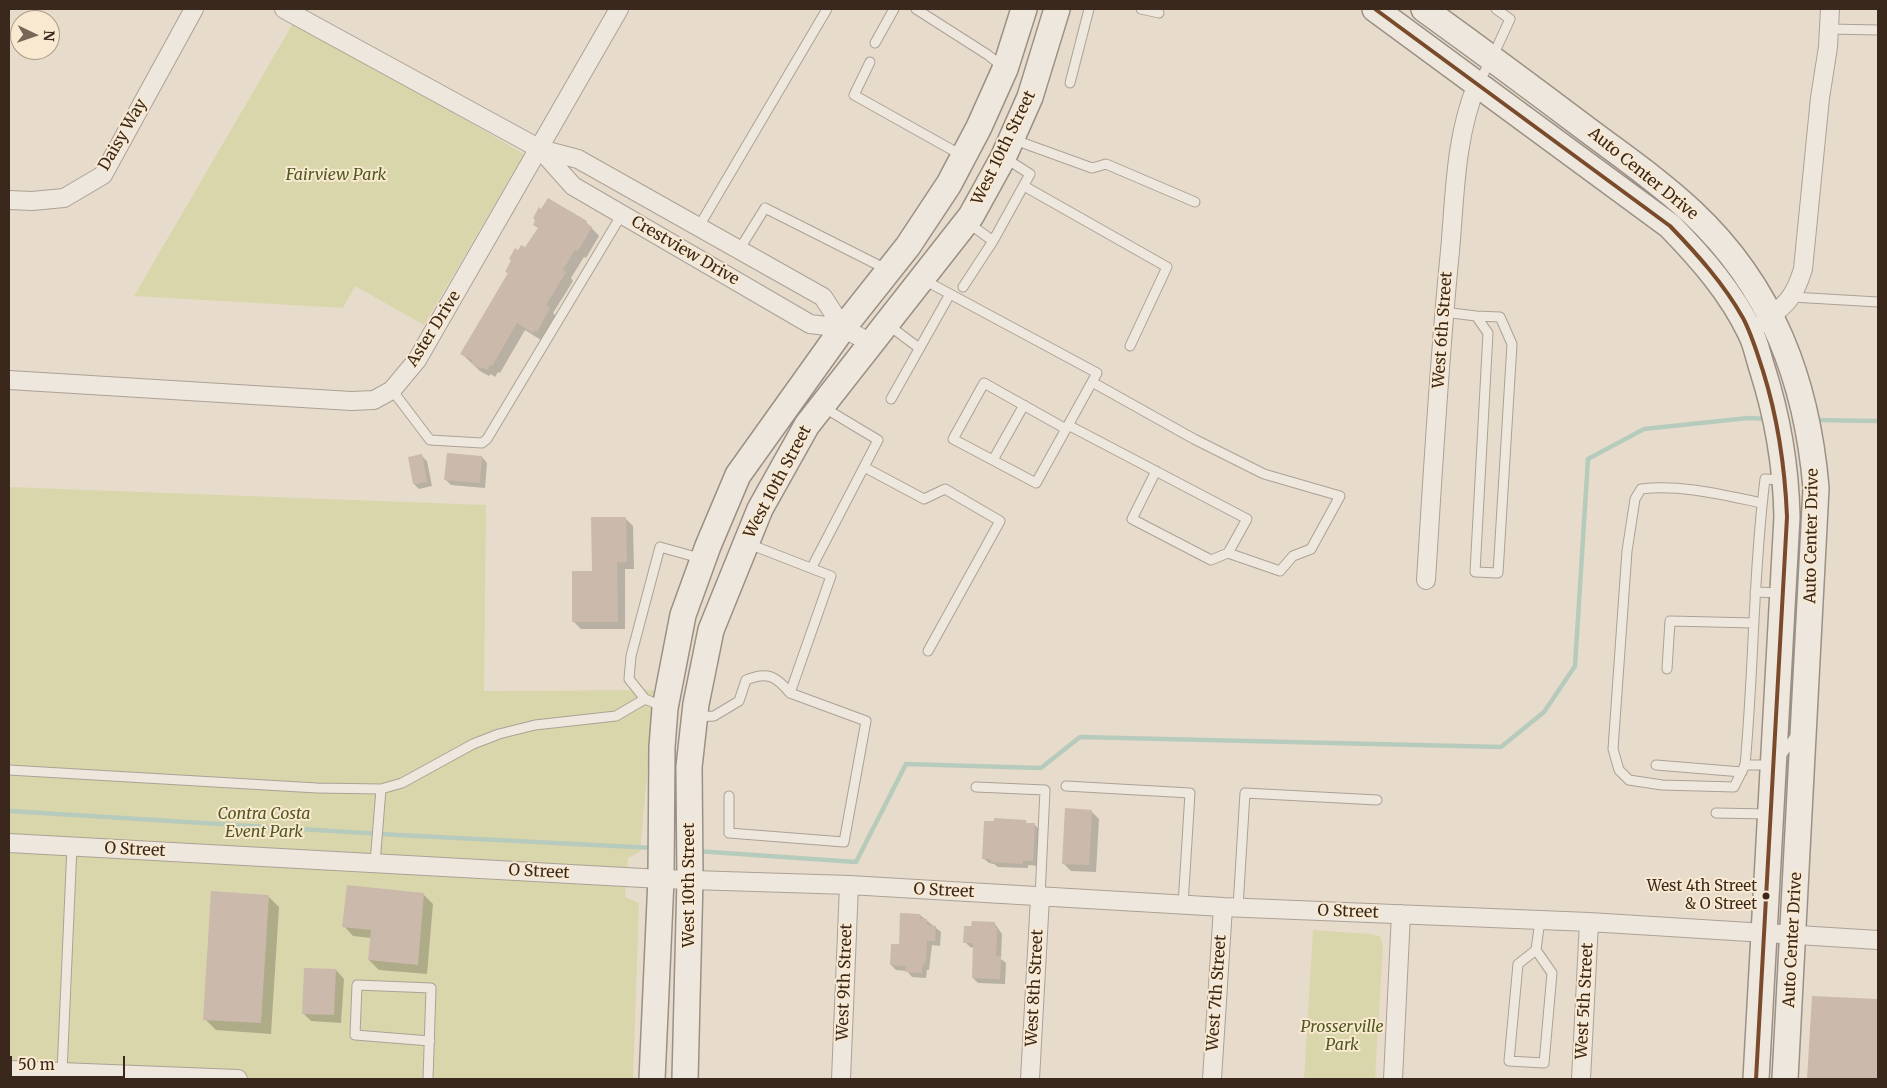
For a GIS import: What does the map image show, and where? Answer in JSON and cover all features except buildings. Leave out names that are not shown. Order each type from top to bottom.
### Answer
[{"type":"street","name":"Daisy Way","points":[[9,200],[32,201],[64,198],[103,175],[194,9]]},
{"type":"street","name":"Crestview Drive","points":[[284,9],[540,149],[578,159],[823,297],[843,328]]},
{"type":"street","name":"Aster Drive","points":[[9,380],[351,401],[374,400],[392,390],[417,360],[619,9]]},
{"type":"street","name":"West 10th Street","points":[[652,1079],[661,879],[662,747],[655,703],[682,615],[738,476],[843,328],[908,246],[949,184],[979,127],[1005,68],[1024,9]]},
{"type":"street","name":"West 10th Street","points":[[685,1079],[690,879],[689,766],[695,717],[711,630],[760,509],[807,425],[967,222],[1007,148],[1030,97],[1057,9]]},
{"type":"street","name":"Auto Center Drive","points":[[1375,9],[1670,226],[1699,256],[1723,287],[1751,332],[1771,396],[1785,468],[1787,517],[1756,1079]]},
{"type":"street","name":"Auto Center Drive","points":[[1424,9],[1655,180],[1692,212],[1734,259],[1771,316],[1786,350],[1800,392],[1812,449],[1816,488],[1785,1079]]},
{"type":"street","points":[[1751,332],[1788,302],[1798,288],[1803,269],[1820,98],[1828,47],[1830,9]]},
{"type":"street","name":"West 6th Street","points":[[1426,580],[1444,312],[1460,138],[1468,106],[1477,84]]},
{"type":"street","name":"Crestview Drive","points":[[540,149],[573,186],[810,324],[843,328],[871,343]]},
{"type":"street","name":"O Street","points":[[9,843],[661,879],[849,885],[1231,907],[1589,922],[1878,940]]},
{"type":"street","name":"West 9th Street","points":[[841,1079],[849,885]]},
{"type":"street","name":"West 8th Street","points":[[1030,1079],[1040,897]]},
{"type":"street","name":"West 7th Street","points":[[1212,1079],[1231,907]]},
{"type":"street","points":[[1393,1079],[1401,914]]},
{"type":"street","name":"West 5th Street","points":[[1581,1079],[1589,922]]},
{"type":"street","points":[[9,1070],[238,1079]]},
{"type":"lane","points":[[698,228],[827,9]]},
{"type":"lane","points":[[875,43],[894,9]]},
{"type":"lane","points":[[916,9],[1005,68]]},
{"type":"lane","points":[[1070,83],[1089,9]]},
{"type":"lane","points":[[1141,9],[1159,13]]},
{"type":"lane","points":[[1477,84],[1492,58],[1510,19],[1496,9]]},
{"type":"lane","points":[[1829,29],[1878,30]]},
{"type":"lane","points":[[870,62],[854,95],[964,156]]},
{"type":"lane","points":[[963,287],[1030,174],[1007,148]]},
{"type":"lane","points":[[1007,148],[1092,168],[1106,164],[1195,202]]},
{"type":"lane","points":[[1024,186],[1167,267],[1130,346]]},
{"type":"lane","points":[[739,250],[765,208],[889,270]]},
{"type":"lane","points":[[392,390],[430,440],[482,444],[488,439],[622,214]]},
{"type":"lane","points":[[967,222],[992,241]]},
{"type":"lane","points":[[922,278],[1097,374],[1092,382],[1067,427],[1036,483],[953,439],[984,383],[1024,405],[1067,427],[1247,518],[1228,553],[1211,560],[1132,519],[1156,472]]},
{"type":"lane","points":[[891,399],[950,294]]},
{"type":"lane","points":[[1792,297],[1878,302]]},
{"type":"lane","points":[[1444,312],[1476,316],[1500,316],[1512,344],[1498,573],[1475,572],[1488,333],[1476,316]]},
{"type":"lane","points":[[886,323],[919,348]]},
{"type":"lane","points":[[1092,382],[1155,418],[1264,474],[1340,496],[1311,549],[1293,556],[1280,570],[1228,553]]},
{"type":"lane","points":[[993,460],[1024,405]]},
{"type":"lane","points":[[812,567],[878,440],[822,406]]},
{"type":"lane","points":[[864,467],[924,499],[945,489],[1000,521],[928,652]]},
{"type":"lane","points":[[1762,503],[1662,486],[1641,489],[1635,499],[1627,550],[1613,749],[1619,770],[1629,780],[1662,785],[1734,787],[1744,769],[1751,701],[1755,592],[1765,479],[1785,468]]},
{"type":"lane","points":[[746,543],[812,567],[831,576],[790,693]]},
{"type":"lane","points":[[9,770],[307,788],[381,789],[402,783],[472,744],[499,734],[535,725],[616,716],[655,703],[629,679],[631,656],[660,547],[703,559]]},
{"type":"lane","points":[[1755,592],[1783,593]]},
{"type":"lane","points":[[1667,669],[1670,621],[1754,623]]},
{"type":"lane","points":[[695,717],[714,716],[739,701],[746,680],[760,674],[771,676],[783,684],[790,693],[866,721],[844,842],[729,833],[729,796]]},
{"type":"lane","points":[[1656,765],[1744,769],[1774,765],[1804,725]]},
{"type":"lane","points":[[1066,786],[1190,792],[1183,904]]},
{"type":"lane","points":[[976,787],[1045,790],[1040,897]]},
{"type":"lane","points":[[375,863],[381,789]]},
{"type":"lane","points":[[1231,907],[1245,793],[1378,800]]},
{"type":"lane","points":[[1716,813],[1771,814]]},
{"type":"lane","points":[[62,1072],[72,846]]},
{"type":"lane","points":[[1536,950],[1518,964],[1509,1061],[1544,1064],[1552,973],[1536,950],[1540,920]]},
{"type":"lane","points":[[428,1079],[430,1042],[431,988],[358,984],[355,1035],[430,1042]]},
{"type":"green space","name":"Fairview Park","points":[[295,20],[524,154],[424,325],[355,286],[343,308],[134,296]]},
{"type":"green space","name":"Contra Costa Event Park","points":[[9,487],[486,505],[484,691],[655,690],[640,852],[628,858],[625,897],[639,903],[633,1079],[9,1079]]},
{"type":"green space","name":"Prosserville Park","points":[[1313,930],[1380,936],[1383,947],[1375,1079],[1304,1079]]},
{"type":"waterway","points":[[696,851],[856,862],[906,764],[1041,768],[1080,737],[1501,747],[1544,712],[1575,666],[1588,459],[1644,429],[1748,418],[1768,419]]},
{"type":"waterway","points":[[1814,420],[1878,421]]},
{"type":"waterway","points":[[9,811],[398,835],[654,848]]},
{"type":"transit line","points":[[1375,9],[1670,226],[1719,281],[1743,318],[1754,344],[1777,425],[1785,480],[1787,517],[1756,1079]]},
{"type":"place","name":"West 4th Street & O Street","points":[[1766,896]]}]
